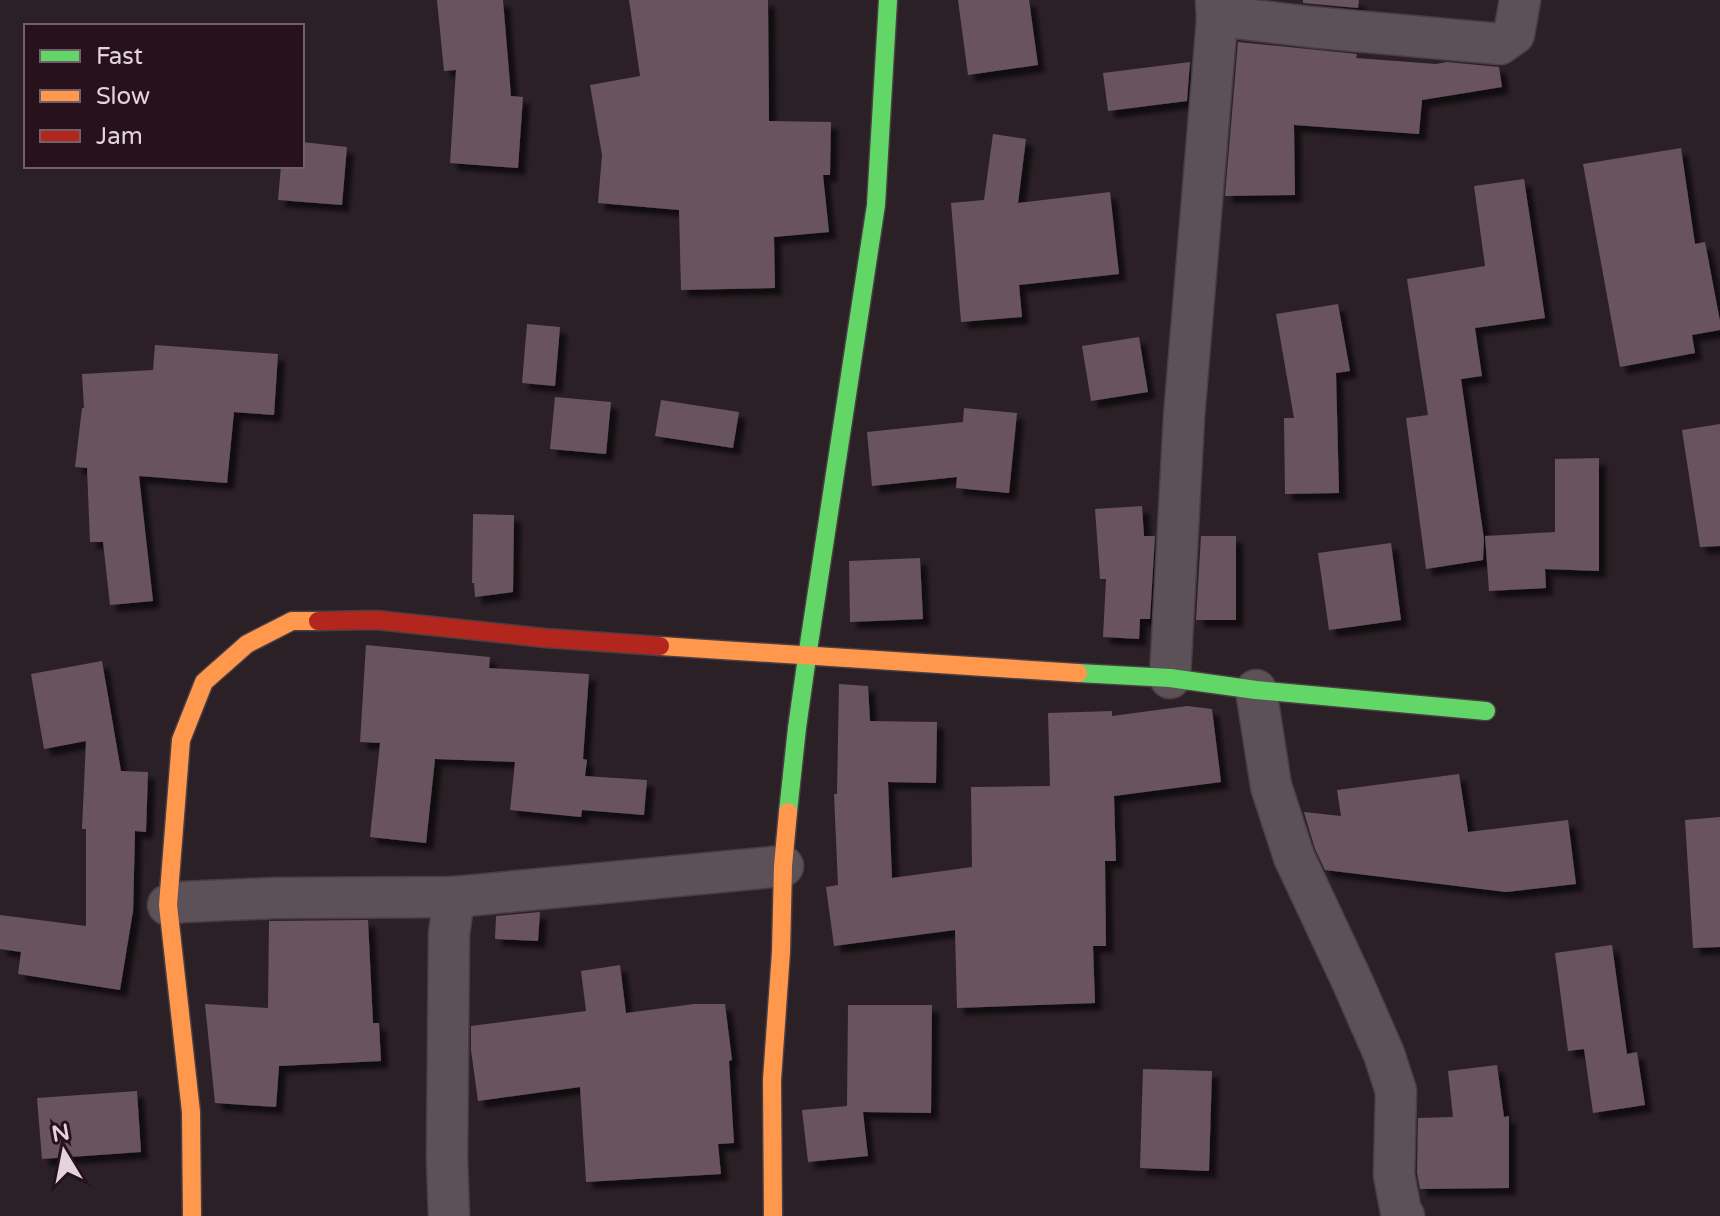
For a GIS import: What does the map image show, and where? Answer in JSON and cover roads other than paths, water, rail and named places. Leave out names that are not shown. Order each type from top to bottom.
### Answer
[{"type":"street","points":[[773,1216],[772,1080],[781,952],[783,866],[797,728],[876,205],[888,0]]},
{"type":"street","points":[[1170,678],[1184,417],[1216,10],[1235,18],[1500,44],[1514,34],[1520,0]]},
{"type":"street","points":[[192,1216],[191,1112],[168,905],[181,740],[204,682],[247,644],[292,621],[376,620],[545,638],[1170,678],[1256,690],[1486,711]]},
{"type":"street","points":[[1256,690],[1271,786],[1294,857],[1384,1054],[1396,1091],[1394,1175],[1404,1216]]},
{"type":"street","points":[[168,905],[275,898],[454,897],[783,866]]},
{"type":"street","points":[[449,1216],[449,934],[454,897]]}]
